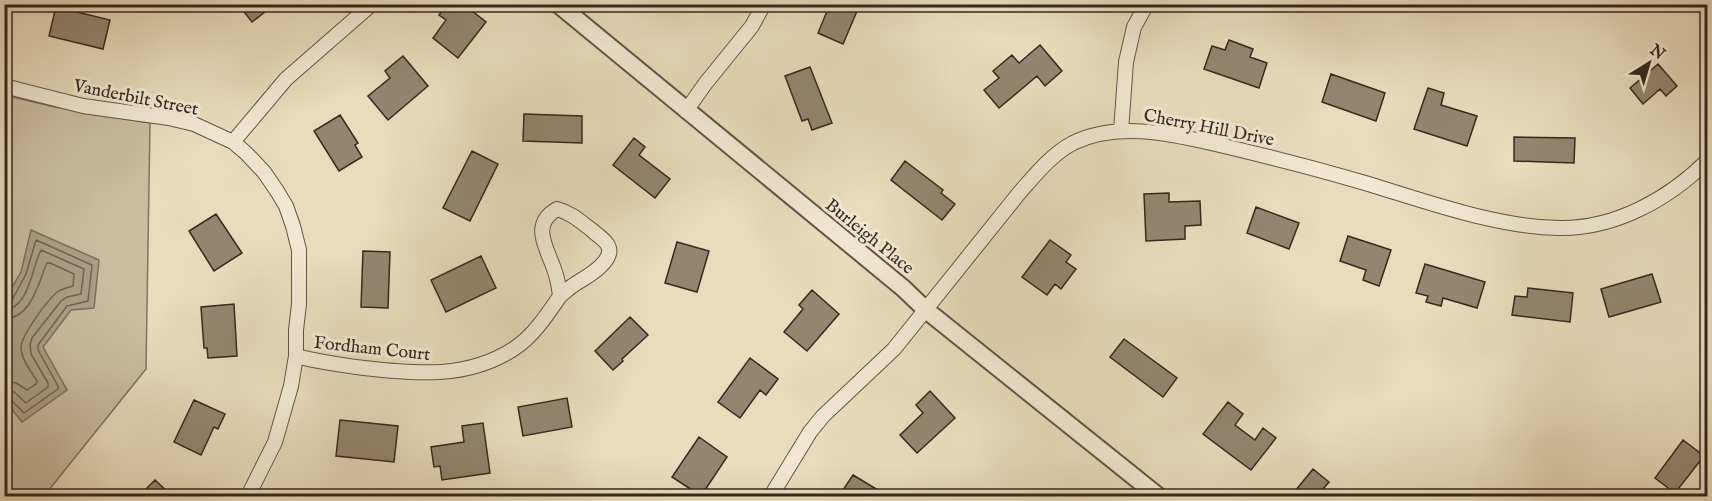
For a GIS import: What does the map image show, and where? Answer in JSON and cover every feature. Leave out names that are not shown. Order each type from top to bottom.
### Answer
[{"type":"street","points":[[233,142],[286,79],[372,4]]},
{"type":"street","name":"Burleigh Place","points":[[558,4],[894,281],[926,310],[1158,496]]},
{"type":"street","points":[[686,111],[752,26],[764,4]]},
{"type":"street","points":[[1121,131],[1126,62],[1134,27],[1144,9]]},
{"type":"street","name":"Vanderbilt Street","points":[[4,86],[83,106],[194,124],[233,142],[246,153],[264,172],[286,206],[299,250],[296,356],[291,386],[275,442],[248,496]]},
{"type":"street","name":"Cherry Hill Drive","points":[[771,496],[810,432],[894,349],[1042,167],[1073,144],[1092,137],[1136,130],[1197,140],[1263,155],[1487,218],[1560,228],[1583,226],[1623,217],[1663,196],[1698,170],[1707,160]]},
{"type":"street","name":"Fordham Court","points":[[296,356],[318,362],[402,373],[452,372],[474,367],[515,347],[534,332],[560,296],[572,285],[599,268],[609,250],[607,244],[599,236],[568,212],[557,209],[549,214],[542,225],[542,236],[556,274],[560,296]]},
{"type":"shaded area","points":[[4,95],[55,107],[150,123],[146,369],[44,496],[5,496]]},
{"type":"water","points":[[31,230],[99,260],[94,308],[71,310],[43,347],[67,390],[22,422],[5,401],[4,301],[21,272]]},
{"type":"building","points":[[238,4],[275,4],[252,22]]},
{"type":"building","points":[[447,4],[463,4],[486,22],[458,58],[433,38],[446,20],[439,15]]},
{"type":"building","points":[[830,4],[860,4],[843,44],[818,33]]},
{"type":"building","points":[[56,7],[110,20],[103,49],[49,36]]},
{"type":"building","points":[[1229,40],[1253,49],[1250,57],[1267,63],[1259,88],[1204,69],[1212,46],[1225,50]]},
{"type":"building","points":[[1040,45],[1062,71],[1045,86],[1037,76],[999,108],[984,90],[999,78],[993,71],[1012,55],[1019,63]]},
{"type":"building","points":[[403,56],[428,86],[388,120],[368,96],[390,78],[385,71]]},
{"type":"building","points":[[1658,64],[1677,86],[1666,96],[1660,89],[1643,104],[1630,88]]},
{"type":"building","points":[[810,67],[832,123],[812,130],[808,119],[802,121],[785,76]]},
{"type":"building","points":[[1331,74],[1385,93],[1376,121],[1322,102]]},
{"type":"building","points":[[1428,88],[1444,93],[1441,105],[1477,116],[1467,146],[1414,129]]},
{"type":"building","points":[[524,114],[582,116],[582,143],[523,141]]},
{"type":"building","points":[[340,115],[358,143],[355,145],[362,157],[339,171],[314,131]]},
{"type":"building","points":[[1514,137],[1575,138],[1574,163],[1514,161]]},
{"type":"building","points":[[634,138],[645,147],[639,155],[670,179],[655,198],[613,165]]},
{"type":"building","points":[[472,151],[498,164],[470,221],[443,208]]},
{"type":"building","points":[[905,161],[943,190],[941,193],[955,204],[942,220],[891,180]]},
{"type":"building","points":[[1169,193],[1169,202],[1200,201],[1201,225],[1185,226],[1185,239],[1146,241],[1144,194]]},
{"type":"building","points":[[1256,207],[1299,223],[1289,249],[1247,233]]},
{"type":"building","points":[[216,214],[242,253],[214,271],[189,231]]},
{"type":"building","points":[[1348,236],[1391,250],[1379,286],[1363,280],[1366,270],[1340,261]]},
{"type":"building","points":[[1050,240],[1071,255],[1066,262],[1076,269],[1061,289],[1055,284],[1047,295],[1022,277]]},
{"type":"building","points":[[677,242],[709,251],[697,292],[665,283]]},
{"type":"building","points":[[363,251],[390,252],[388,308],[361,307]]},
{"type":"building","points":[[481,256],[496,288],[446,312],[431,280]]},
{"type":"building","points":[[1425,264],[1485,282],[1477,308],[1443,298],[1441,306],[1426,302],[1428,296],[1416,293]]},
{"type":"building","points":[[1652,274],[1661,302],[1609,317],[1601,289]]},
{"type":"building","points":[[1528,288],[1573,293],[1570,322],[1512,315],[1515,296],[1527,297]]},
{"type":"building","points":[[812,290],[839,314],[807,351],[784,332],[803,309],[799,305]]},
{"type":"building","points":[[234,304],[237,356],[208,358],[207,348],[204,348],[201,307]]},
{"type":"building","points":[[630,317],[648,335],[613,370],[595,351]]},
{"type":"building","points":[[1124,339],[1177,378],[1163,397],[1110,357]]},
{"type":"building","points":[[750,358],[778,379],[766,395],[760,390],[740,418],[718,402]]},
{"type":"building","points":[[930,391],[955,418],[917,453],[900,435],[923,413],[916,405]]},
{"type":"building","points":[[567,398],[572,427],[523,436],[518,407]]},
{"type":"building","points":[[194,400],[225,414],[218,429],[214,427],[201,455],[174,442]]},
{"type":"building","points":[[1228,402],[1243,414],[1235,425],[1255,440],[1263,428],[1276,438],[1251,470],[1203,434]]},
{"type":"building","points":[[340,420],[398,426],[394,462],[336,456]]},
{"type":"building","points":[[483,423],[490,473],[442,480],[440,466],[434,467],[431,447],[464,442],[462,426]]},
{"type":"building","points":[[699,437],[727,457],[701,496],[672,477]]},
{"type":"building","points":[[1683,440],[1704,456],[1675,493],[1655,478]]},
{"type":"building","points":[[1313,469],[1329,482],[1323,489],[1332,496],[1291,496]]},
{"type":"building","points":[[853,475],[888,496],[839,496]]},
{"type":"building","points":[[155,480],[172,496],[139,496]]}]
